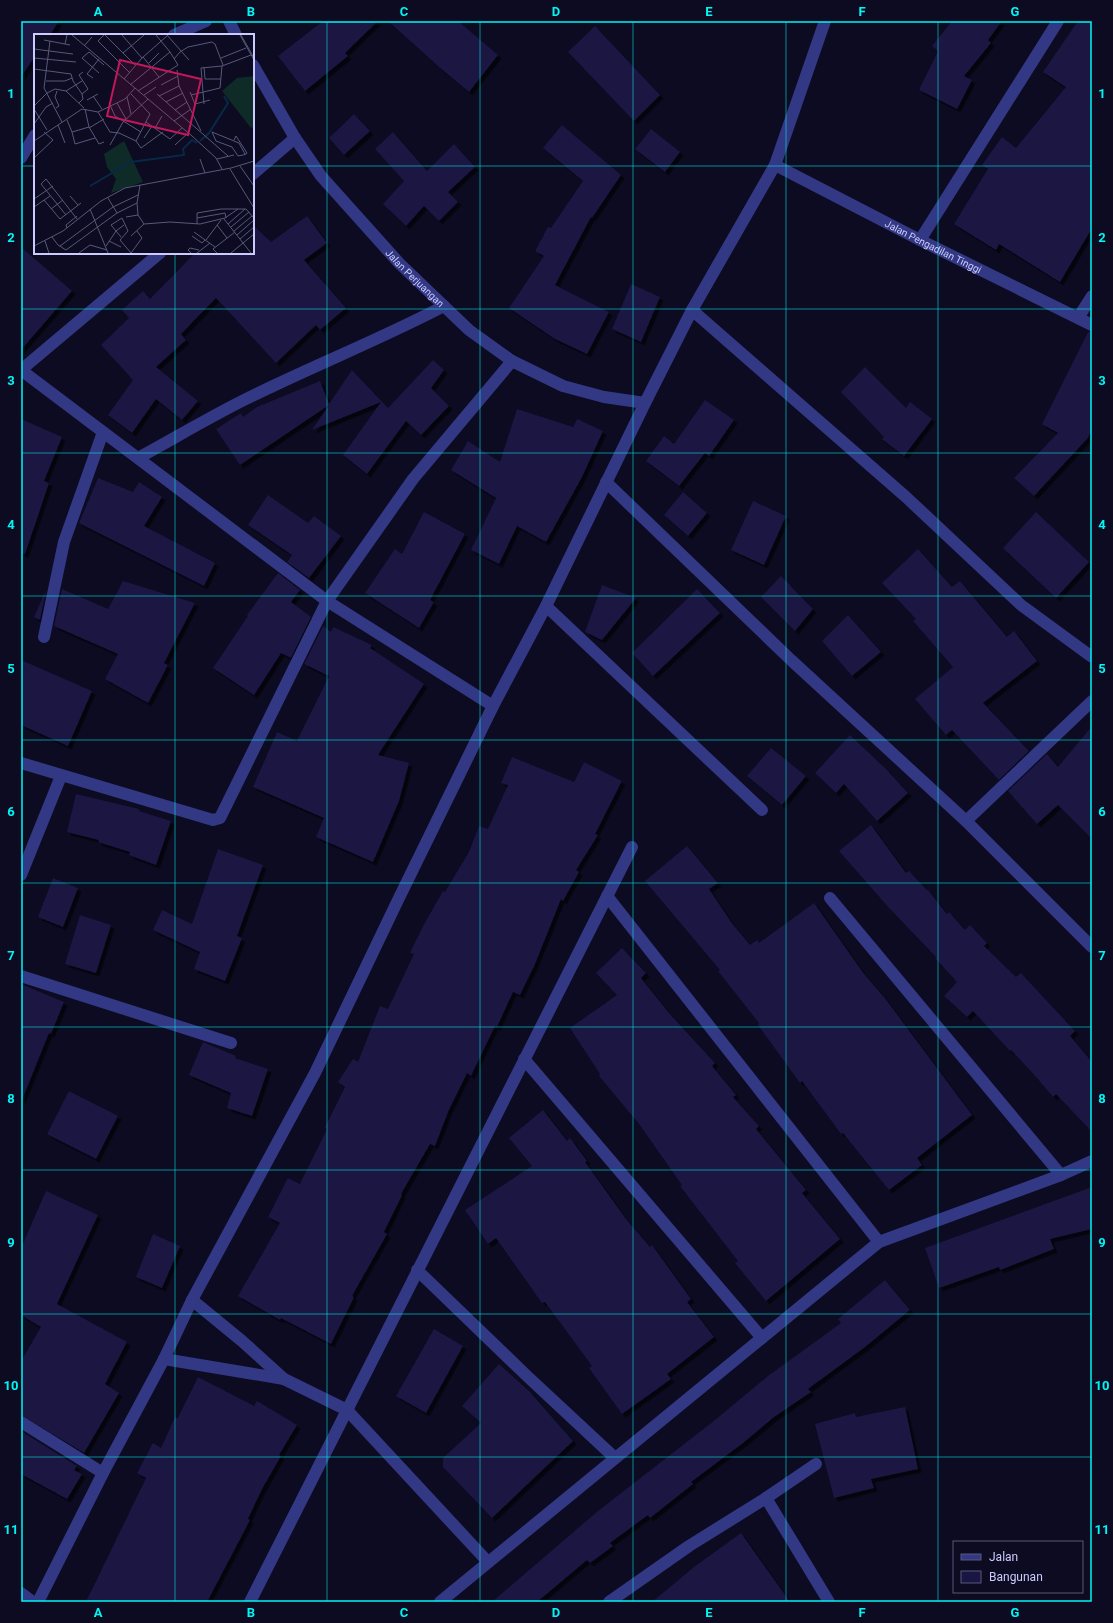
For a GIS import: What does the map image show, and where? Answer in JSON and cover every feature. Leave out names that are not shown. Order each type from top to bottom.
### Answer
[{"type":"street","points":[[176,34],[206,21]]},
{"type":"street","points":[[229,21],[236,34]]},
{"type":"street","points":[[38,1602],[103,1473],[164,1359],[192,1300],[315,1074],[493,706],[546,606],[692,310],[775,165],[825,21]]},
{"type":"street","points":[[920,240],[1058,21]]},
{"type":"street","name":"Jalan Perjuangan","points":[[254,67],[295,138],[322,176],[399,263],[469,330],[512,361],[563,386],[604,397],[645,403]]},
{"type":"street","points":[[21,158],[34,137]]},
{"type":"street","points":[[254,173],[295,138]]},
{"type":"street","name":"Jalan Pengadilan Tinggi","points":[[775,165],[920,240],[1092,325]]},
{"type":"street","points":[[159,254],[21,370],[327,601],[493,706]]},
{"type":"street","points":[[1078,318],[1092,296]]},
{"type":"street","points":[[138,458],[243,400],[407,326],[444,306]]},
{"type":"street","points":[[692,310],[906,497],[1021,605],[1092,657]]},
{"type":"street","points":[[21,763],[212,820],[220,818],[327,601],[413,479],[512,361]]},
{"type":"street","points":[[44,636],[64,542],[103,432]]},
{"type":"street","points":[[606,482],[791,660],[966,821],[1092,946]]},
{"type":"street","points":[[546,606],[762,810]]},
{"type":"street","points":[[966,821],[1092,701]]},
{"type":"street","points":[[21,875],[61,776]]},
{"type":"street","points":[[250,1602],[632,847]]},
{"type":"street","points":[[607,896],[879,1242]]},
{"type":"street","points":[[830,898],[1061,1175]]},
{"type":"street","points":[[21,976],[231,1043]]},
{"type":"street","points":[[524,1059],[762,1338]]},
{"type":"street","points":[[440,1602],[879,1242],[1061,1175],[1092,1161]]},
{"type":"street","points":[[417,1270],[615,1458]]},
{"type":"street","points":[[192,1300],[242,1341],[284,1379],[347,1410],[488,1562]]},
{"type":"street","points":[[164,1359],[284,1379]]},
{"type":"street","points":[[21,1422],[103,1473]]},
{"type":"street","points":[[609,1602],[689,1546],[766,1498],[816,1464]]},
{"type":"street","points":[[766,1498],[829,1602]]},
{"type":"street","points":[[21,1593],[33,1602]]},
{"type":"building","points":[[21,21],[59,21],[51,34],[34,34],[34,58],[21,77]]},
{"type":"building","points":[[323,21],[378,21],[345,53],[348,56],[305,91],[278,56]]},
{"type":"building","points":[[388,21],[458,21],[498,55],[469,92]]},
{"type":"building","points":[[952,21],[1002,21],[988,40],[991,43],[964,76],[972,80],[957,109],[919,90],[938,51],[932,46]]},
{"type":"building","points":[[1078,21],[1092,21],[1092,228],[1060,282],[999,244],[996,250],[954,224],[988,169],[982,165],[1002,137],[1016,148],[1066,87],[1043,72]]},
{"type":"building","points":[[595,26],[660,95],[634,121],[568,52]]},
{"type":"building","points":[[354,114],[370,131],[344,155],[329,138]]},
{"type":"building","points":[[562,125],[621,175],[592,218],[591,217],[555,285],[609,312],[587,354],[555,339],[509,308],[544,256],[535,251],[548,227],[551,228],[583,181],[543,148]]},
{"type":"building","points":[[651,129],[680,152],[665,172],[635,149]]},
{"type":"building","points":[[393,132],[427,171],[454,144],[475,167],[448,192],[458,202],[439,221],[424,206],[406,226],[383,204],[404,181],[375,149]]},
{"type":"building","points":[[307,216],[327,243],[304,260],[346,308],[320,330],[316,325],[276,363],[216,298],[181,334],[186,340],[156,367],[198,401],[182,420],[156,399],[132,433],[108,415],[133,380],[101,345],[129,318],[122,310],[143,291],[150,299],[194,254],[254,254],[254,226],[271,242]]},
{"type":"building","points":[[21,247],[72,291],[21,350]]},
{"type":"building","points":[[631,284],[660,297],[641,342],[612,329]]},
{"type":"building","points":[[1088,332],[1092,332],[1092,430],[1087,439],[1034,496],[1014,478],[1058,433],[1042,424]]},
{"type":"building","points":[[433,360],[444,370],[431,388],[449,406],[421,435],[406,421],[367,474],[343,455],[381,402],[312,430],[329,405],[240,465],[216,429],[241,413],[243,417],[257,407],[320,381],[329,404],[352,370],[388,408]]},
{"type":"building","points":[[865,367],[906,408],[910,402],[932,419],[904,456],[882,439],[884,437],[841,392]]},
{"type":"building","points":[[705,400],[734,420],[709,456],[705,453],[679,486],[646,461],[664,436],[674,444]]},
{"type":"building","points":[[517,409],[573,427],[577,419],[603,431],[582,477],[546,542],[517,526],[499,564],[471,550],[496,498],[451,470],[468,441],[500,462]]},
{"type":"building","points":[[21,419],[62,437],[44,481],[49,483],[25,554],[21,553]]},
{"type":"building","points":[[98,478],[133,492],[139,482],[162,497],[144,526],[215,563],[204,586],[79,523]]},
{"type":"building","points":[[683,492],[707,513],[688,536],[664,515]]},
{"type":"building","points":[[268,495],[308,523],[314,516],[341,536],[309,578],[287,562],[292,555],[248,525]]},
{"type":"building","points":[[753,501],[786,516],[764,565],[731,550]]},
{"type":"building","points":[[424,512],[465,534],[430,600],[434,602],[419,628],[365,593],[395,549],[402,554]]},
{"type":"building","points":[[1036,512],[1089,562],[1056,598],[1003,548]]},
{"type":"building","points":[[918,549],[952,587],[960,581],[1007,637],[1014,631],[1037,661],[983,703],[1029,751],[999,780],[952,730],[946,735],[915,699],[953,667],[913,621],[916,619],[882,583]]},
{"type":"building","points":[[278,573],[300,590],[291,602],[311,617],[291,658],[281,653],[254,695],[213,668],[248,616],[247,615]]},
{"type":"building","points":[[781,576],[813,609],[795,631],[761,597]]},
{"type":"building","points":[[123,581],[195,603],[164,663],[168,665],[148,703],[105,679],[118,654],[54,626],[62,589],[108,609]]},
{"type":"building","points":[[602,585],[636,598],[602,640],[585,632]]},
{"type":"building","points":[[697,589],[720,613],[653,676],[632,653]]},
{"type":"building","points":[[46,590],[40,620],[34,617]]},
{"type":"building","points":[[848,615],[881,652],[852,676],[822,641]]},
{"type":"building","points":[[323,626],[331,632],[333,627],[372,645],[370,648],[424,684],[378,755],[409,763],[399,801],[373,862],[316,837],[324,818],[253,787],[277,732],[297,741],[329,676],[304,664]]},
{"type":"building","points":[[21,660],[92,691],[68,746],[21,725]]},
{"type":"building","points":[[1092,726],[1092,839],[1058,805],[1037,824],[1008,791],[1047,754],[1058,767]]},
{"type":"building","points":[[850,735],[886,769],[908,793],[877,821],[844,784],[836,793],[815,773]]},
{"type":"building","points":[[771,748],[806,776],[782,805],[747,776]]},
{"type":"building","points":[[512,757],[574,782],[584,762],[622,781],[595,834],[598,835],[576,870],[579,872],[563,901],[561,899],[535,964],[520,995],[513,992],[497,1027],[495,1026],[471,1076],[467,1073],[448,1112],[435,1146],[430,1144],[401,1194],[402,1195],[384,1232],[387,1234],[352,1296],[354,1297],[331,1344],[281,1318],[280,1320],[238,1296],[280,1223],[268,1217],[288,1178],[300,1184],[327,1129],[325,1127],[345,1087],[338,1082],[353,1059],[358,1062],[380,1006],[388,1009],[414,954],[410,953],[423,926],[443,891],[445,892],[469,852],[479,826],[488,829],[508,785],[501,783]]},
{"type":"building","points":[[76,794],[139,809],[139,811],[171,821],[156,865],[129,855],[130,852],[98,842],[99,840],[67,832]]},
{"type":"building","points":[[871,825],[906,873],[909,871],[928,890],[947,914],[949,912],[965,930],[970,925],[987,943],[984,946],[1016,977],[1021,973],[1075,1031],[1070,1036],[1092,1062],[1092,1132],[1056,1094],[1053,1097],[1011,1050],[1010,1051],[973,1011],[967,1017],[944,996],[957,982],[839,851]]},
{"type":"building","points":[[687,846],[718,883],[709,889],[731,922],[750,945],[757,940],[759,943],[814,903],[864,974],[884,997],[972,1115],[917,1158],[922,1165],[889,1190],[843,1133],[841,1134],[802,1081],[800,1083],[758,1025],[759,1023],[718,971],[720,970],[645,881]]},
{"type":"building","points":[[218,849],[263,865],[237,936],[242,938],[225,981],[194,969],[200,952],[153,930],[162,910],[192,924]]},
{"type":"building","points":[[53,878],[78,888],[63,927],[38,917]]},
{"type":"building","points":[[80,915],[111,925],[96,973],[65,964]]},
{"type":"building","points":[[622,948],[646,973],[641,978],[669,1013],[715,1063],[712,1066],[736,1095],[733,1097],[759,1126],[756,1129],[806,1190],[802,1193],[840,1239],[766,1301],[735,1263],[738,1261],[680,1186],[682,1185],[639,1124],[599,1076],[600,1074],[570,1028],[617,995],[596,973]]},
{"type":"building","points":[[21,984],[64,1002],[51,1034],[49,1033],[22,1100],[21,1100]]},
{"type":"building","points":[[203,1042],[236,1056],[235,1058],[268,1069],[252,1116],[227,1108],[231,1093],[189,1075]]},
{"type":"building","points":[[69,1091],[118,1116],[96,1159],[47,1134]]},
{"type":"building","points":[[543,1110],[567,1141],[570,1138],[587,1161],[585,1162],[626,1219],[650,1247],[652,1245],[691,1299],[687,1302],[714,1337],[667,1374],[671,1379],[622,1414],[589,1368],[592,1366],[545,1302],[542,1303],[496,1238],[488,1244],[465,1210],[532,1166],[509,1138]]},
{"type":"building","points":[[1092,1187],[1092,1229],[1050,1239],[1054,1249],[1000,1270],[999,1267],[939,1288],[925,1248]]},
{"type":"building","points":[[46,1191],[98,1215],[57,1304],[127,1342],[105,1384],[119,1393],[84,1453],[21,1415],[21,1361],[41,1327],[21,1315],[21,1248]]},
{"type":"building","points":[[153,1234],[180,1246],[162,1288],[136,1277]]},
{"type":"building","points":[[885,1280],[910,1310],[865,1347],[808,1389],[811,1392],[774,1417],[743,1443],[691,1482],[693,1484],[650,1518],[648,1515],[610,1543],[613,1546],[590,1563],[587,1560],[537,1602],[492,1602],[598,1511],[715,1420],[768,1376],[841,1323],[838,1319]]},
{"type":"building","points":[[434,1329],[463,1346],[426,1413],[396,1396]]},
{"type":"building","points":[[499,1364],[530,1392],[573,1441],[492,1518],[443,1467],[443,1458],[481,1423],[462,1406]]},
{"type":"building","points":[[198,1377],[254,1406],[257,1401],[297,1425],[279,1455],[281,1456],[262,1489],[248,1519],[250,1520],[207,1602],[86,1602],[146,1478],[137,1473],[153,1443],[161,1448],[175,1417],[178,1418]]},
{"type":"building","points":[[905,1407],[918,1469],[871,1479],[874,1488],[834,1498],[815,1424],[855,1413],[856,1417]]},
{"type":"building","points":[[21,1431],[77,1466],[74,1470],[82,1474],[67,1499],[21,1474]]},
{"type":"building","points":[[741,1533],[790,1602],[652,1602],[694,1567]]}]
